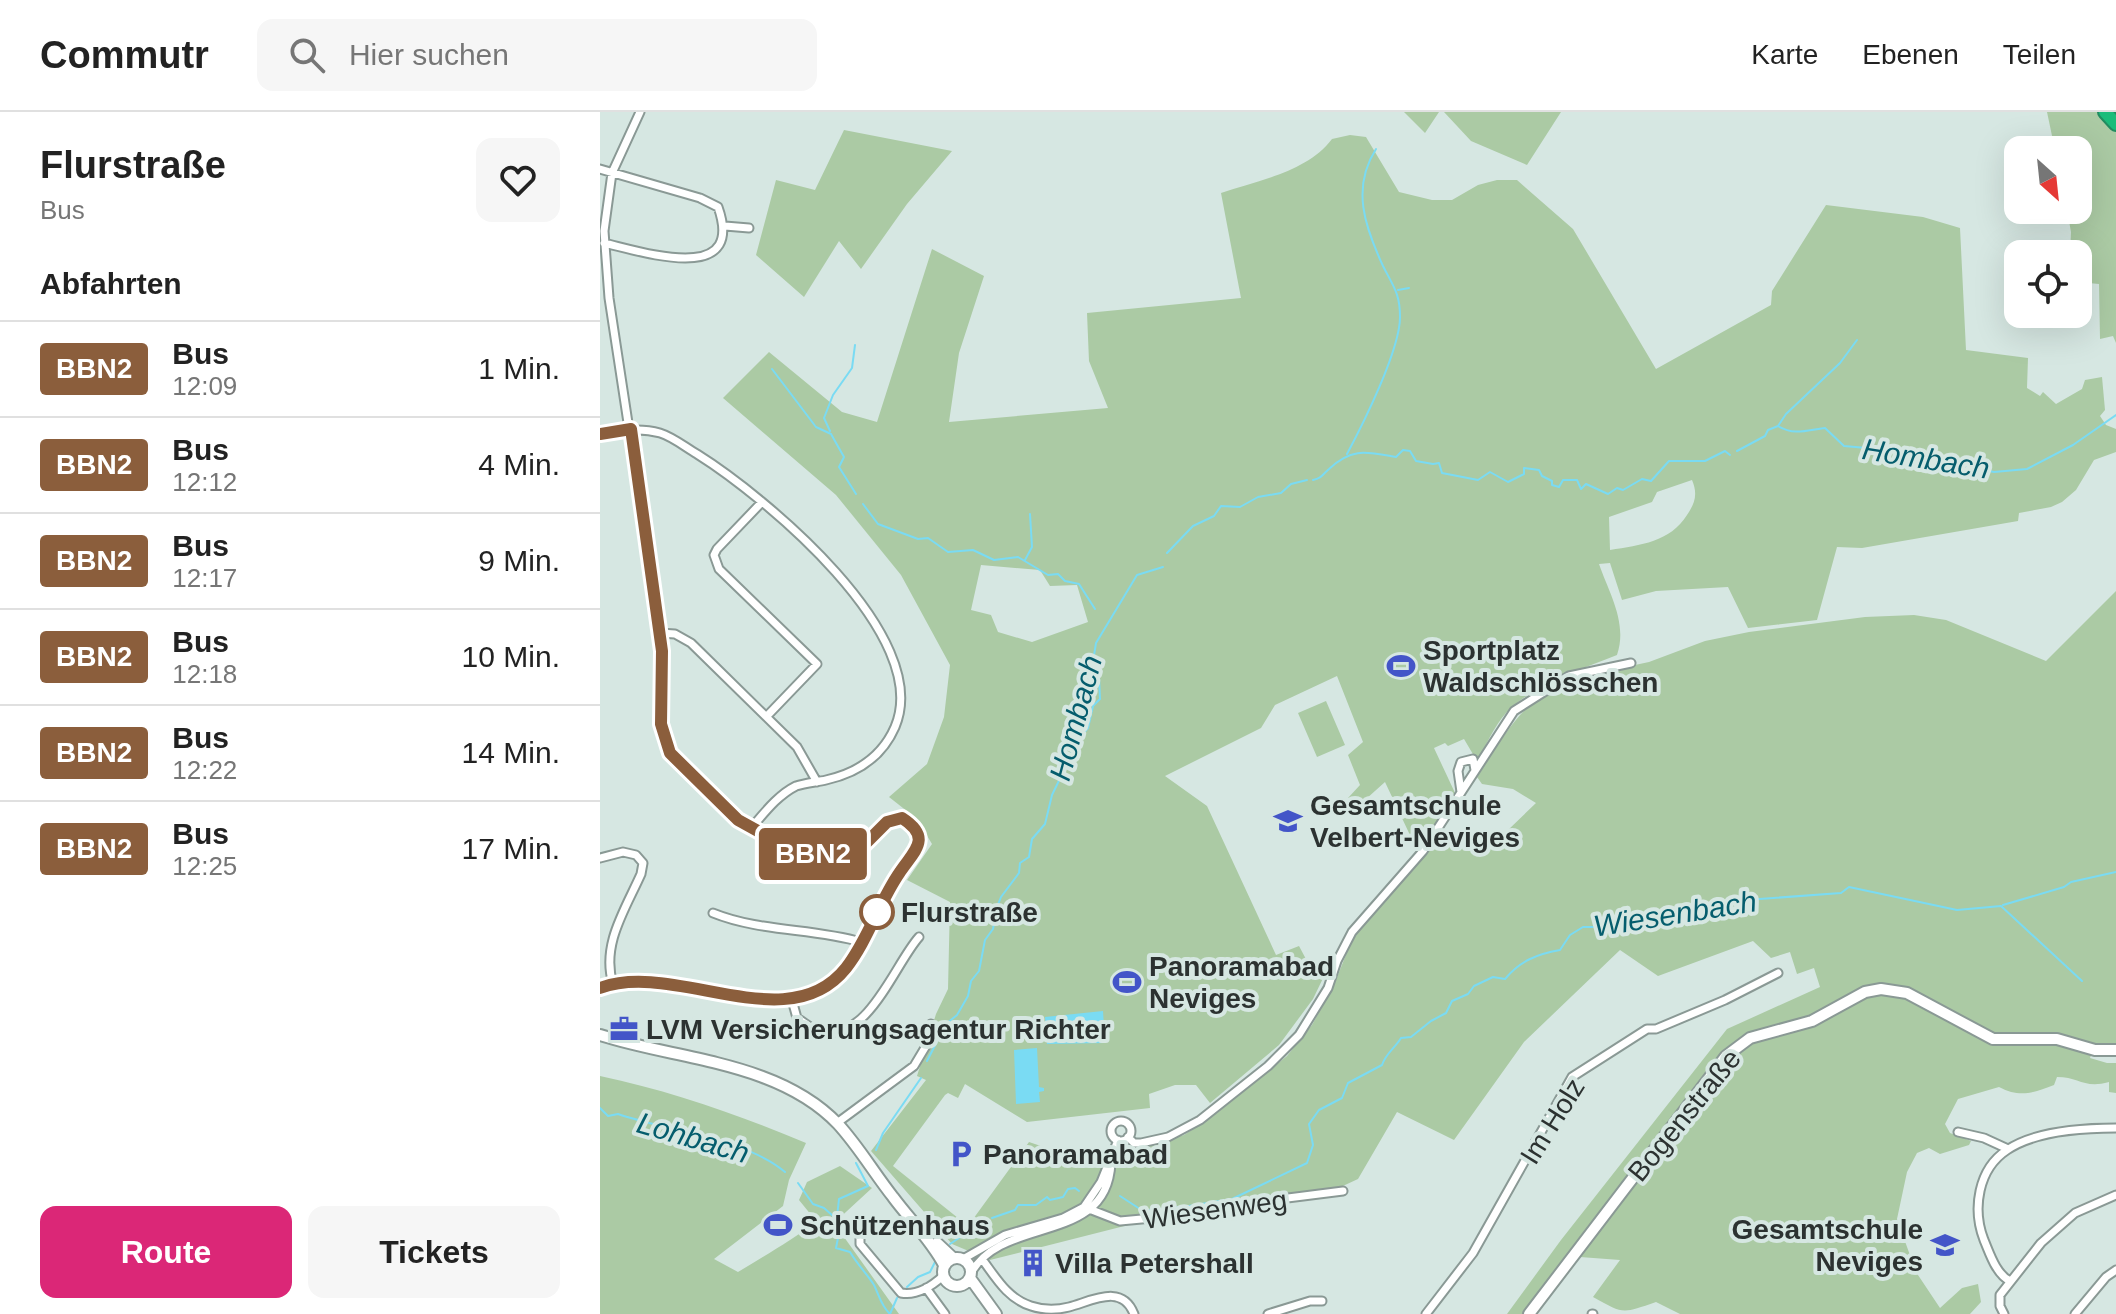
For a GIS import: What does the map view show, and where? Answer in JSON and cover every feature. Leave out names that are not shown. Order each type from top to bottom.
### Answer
[{"type":"highway","points":[[2105,112],[2116,124]]},
{"type":"main road","name":"Bogenstraße","points":[[1529,1314],[1726,1056],[1750,1038],[1812,1021],[1865,992],[1881,989],[1907,993],[1993,1039],[2057,1039],[2095,1050],[2116,1050]]},
{"type":"main road","points":[[600,1035],[737,1068],[803,1097],[837,1123],[894,1191],[956,1286],[967,1279]]},
{"type":"main road","points":[[948,1270],[968,1262],[967,1279],[989,1314]]},
{"type":"main road","points":[[967,1279],[996,1314]]},
{"type":"street","points":[[600,988],[613,984],[657,983],[792,1000],[815,992],[832,982],[846,968],[919,844],[913,827],[902,818],[887,822],[865,844],[851,852],[830,856],[788,846],[738,820],[695,779],[665,744],[661,724],[663,683],[660,633],[609,298],[604,243],[612,173],[640,112]]},
{"type":"street","points":[[600,169],[700,198],[718,207],[725,226],[723,239],[714,251],[705,256],[655,255],[604,243]]},
{"type":"street","points":[[725,226],[749,228]]},
{"type":"street","points":[[600,434],[631,429],[663,434],[736,480],[827,561],[859,601],[889,649],[899,677],[901,706],[885,745],[862,767],[840,777],[797,786],[773,802],[752,827]]},
{"type":"street","points":[[762,502],[717,549],[715,560],[733,584],[817,664],[767,716]]},
{"type":"street","points":[[660,633],[675,634],[691,643],[797,747],[817,782]]},
{"type":"street","points":[[1118,1140],[1128,1137],[1134,1143],[1141,1143],[1181,1131],[1200,1120],[1284,1052],[1299,1035],[1328,988],[1352,932],[1423,851],[1514,711],[1569,676],[1631,663]]},
{"type":"street","points":[[1461,792],[1458,771],[1461,762],[1473,759],[1475,772]]},
{"type":"street","points":[[600,858],[623,852],[636,855],[643,863],[608,948],[608,967],[613,984]]},
{"type":"street","points":[[713,913],[761,926],[841,936],[861,942]]},
{"type":"street","points":[[792,1000],[797,1018],[816,1030],[833,1033],[846,1030],[874,1005],[906,951],[919,937]]},
{"type":"street","name":"Im Holz","points":[[1426,1314],[1473,1253],[1572,1077],[1647,1029],[1656,1029],[1725,1000],[1778,973]]},
{"type":"street","points":[[837,1123],[914,1066],[926,1046],[931,1024]]},
{"type":"street","name":"Wiesenweg","points":[[1128,1137],[1130,1126],[1124,1121],[1117,1122],[1111,1131],[1118,1140],[1106,1185],[1086,1209],[1120,1221],[1196,1214],[1241,1204],[1343,1191]]},
{"type":"street","points":[[2010,1281],[2002,1277],[1980,1227],[1979,1193],[1993,1164],[2008,1149],[2055,1133],[2116,1128]]},
{"type":"street","points":[[1958,1132],[1984,1138],[2008,1149]]},
{"type":"street","points":[[2004,1314],[2000,1295],[2056,1227],[2085,1208],[2116,1195]]},
{"type":"street","points":[[967,1279],[982,1259],[1009,1241],[1065,1223],[1086,1209]]},
{"type":"street","points":[[860,1237],[860,1244],[901,1293],[914,1293],[1005,1235],[1086,1209]]},
{"type":"street","points":[[982,1259],[1011,1296],[1029,1305],[1056,1309],[1109,1295],[1131,1305],[1134,1314]]},
{"type":"street","points":[[2075,1314],[2106,1277],[2116,1270]]},
{"type":"street","points":[[926,1288],[945,1314]]},
{"type":"street","points":[[1268,1314],[1310,1301],[1322,1301]]},
{"type":"green space","points":[[1404,112],[1439,112],[1425,133]]},
{"type":"green space","points":[[1444,112],[1561,112],[1527,165],[1471,141]]},
{"type":"green space","points":[[2047,112],[2116,112],[2116,343],[2113,336],[2100,339],[2099,284],[2092,283],[2092,240],[2071,240],[2070,224],[2092,224],[2092,136],[2052,136]]},
{"type":"green space","points":[[844,130],[952,151],[907,204],[861,269],[839,241],[804,297],[756,255],[776,180],[815,190]]},
{"type":"green space","points":[[1350,135],[1366,137],[1399,192],[1432,200],[1452,200],[1478,185],[1497,180],[1517,180],[1573,229],[1656,369],[1771,305],[1772,291],[1826,205],[1923,217],[1960,228],[1966,350],[2028,358],[2027,388],[2040,396],[2043,392],[2056,404],[2082,389],[2085,380],[2102,377],[2105,410],[2100,416],[2106,425],[2116,429],[2116,452],[2094,460],[2076,490],[2062,502],[2019,513],[2018,521],[1862,548],[1837,547],[1817,620],[1748,628],[1728,587],[1656,591],[1622,600],[1610,563],[1599,564],[1619,620],[1617,655],[1558,678],[1530,693],[1506,713],[1477,761],[1464,739],[1434,748],[1456,795],[1417,850],[1385,782],[1356,808],[1348,798],[1360,785],[1348,755],[1363,742],[1337,676],[1275,705],[1261,728],[1165,776],[1207,806],[1276,955],[1299,946],[1307,961],[1326,972],[1313,999],[1279,1045],[1210,1103],[1196,1085],[1175,1085],[1149,1094],[1150,1108],[1027,1122],[965,1084],[958,1098],[948,1093],[945,1095],[893,1166],[968,1226],[1029,1142],[1097,1165],[1119,1168],[1121,1153],[1184,1135],[1217,1113],[1287,1056],[1312,1025],[1334,985],[1351,942],[1377,907],[1427,854],[1442,830],[1482,855],[1536,803],[1513,789],[1482,784],[1477,777],[1526,708],[1569,679],[1649,662],[1705,641],[1749,632],[1865,617],[1914,615],[1946,620],[2046,661],[2116,591],[2116,1046],[2095,1045],[2090,1058],[2116,1063],[2116,1093],[2109,1092],[2109,1082],[2093,1084],[2057,1077],[2054,1085],[2033,1092],[2020,1093],[1999,1087],[1958,1099],[1945,1124],[1950,1133],[1971,1141],[1969,1145],[1940,1154],[1929,1148],[1917,1153],[1907,1172],[1897,1219],[1916,1272],[1940,1308],[1962,1288],[1978,1284],[1981,1302],[1970,1314],[1680,1314],[1656,1302],[1623,1310],[1593,1297],[1620,1260],[1580,1257],[1534,1314],[1507,1314],[1561,1240],[1727,1029],[1820,987],[1814,968],[1797,974],[1790,952],[1771,958],[1753,941],[1658,976],[1620,950],[1524,1042],[1454,1140],[1397,1112],[1358,1179],[1332,1191],[1249,1199],[1152,1219],[990,1260],[952,1244],[871,1151],[926,1080],[917,1076],[936,1014],[948,989],[950,902],[907,880],[932,844],[917,819],[889,797],[927,764],[944,717],[950,665],[901,575],[836,495],[723,398],[769,352],[842,412],[877,422],[932,249],[984,276],[959,353],[949,422],[1108,408],[1089,361],[1087,313],[1241,298],[1221,193],[1296,167],[1322,150],[1332,139]],"holes":[[[1692,480],[1694,502],[1672,531],[1654,541],[1610,550],[1609,517],[1652,502],[1657,492]],[[981,565],[1040,570],[1050,586],[1077,585],[1088,622],[1032,642],[998,632],[991,615],[971,610]]]},
{"type":"green space","points":[[1326,701],[1345,745],[1317,757],[1298,713]]},
{"type":"green space","points":[[600,1076],[704,1105],[806,1143],[789,1180],[783,1206],[714,1259],[738,1272],[816,1221],[799,1200],[807,1182],[840,1166],[872,1188],[834,1223],[899,1314],[600,1314]]},
{"type":"water","points":[[1103,1011],[1105,1043],[1047,1044],[1045,1017]]},
{"type":"water","points":[[1037,1048],[1039,1087],[1044,1088],[1039,1092],[1040,1102],[1016,1104],[1014,1050]]},
{"type":"waterway","points":[[1347,454],[1387,367],[1400,317],[1397,296],[1371,237],[1363,208],[1364,178],[1376,149]]},
{"type":"waterway","points":[[1398,290],[1409,288]]},
{"type":"waterway","points":[[1778,426],[1786,414],[1840,363],[1857,340]]},
{"type":"waterway","points":[[830,431],[824,418],[833,395],[852,368],[855,345]]},
{"type":"waterway","points":[[772,369],[816,427],[831,434],[844,457],[839,467],[856,494]]},
{"type":"waterway","name":"Hombach","points":[[1737,451],[1778,426],[1796,432],[1825,428],[1844,446],[1889,450],[1994,472],[2027,469],[2073,445],[2116,415]]},
{"type":"waterway","name":"Hombach","points":[[1313,480],[1353,454],[1396,457],[1403,450],[1410,451],[1416,461],[1439,463],[1442,473],[1478,480],[1490,472],[1508,482],[1524,474],[1524,468],[1539,470],[1542,476],[1552,481],[1552,485],[1559,487],[1563,480],[1577,480],[1581,489],[1586,484],[1608,494],[1642,479],[1651,481],[1669,461],[1705,461],[1725,451],[1730,455]]},
{"type":"waterway","name":"Hombach","points":[[1167,553],[1193,526],[1214,516],[1221,506],[1240,507],[1258,497],[1281,493],[1291,484],[1307,480]]},
{"type":"waterway","points":[[863,504],[878,524],[918,539],[928,538],[948,552],[973,550],[994,560],[1018,557],[1048,575],[1058,574],[1065,581],[1079,584],[1095,609]]},
{"type":"waterway","points":[[1025,560],[1032,547],[1030,514]]},
{"type":"waterway","name":"Hombach","points":[[927,1061],[946,1024],[957,1015],[968,996],[971,981],[979,971],[985,940],[993,929],[1001,897],[1019,873],[1020,863],[1029,857],[1032,839],[1045,824],[1052,795],[1071,756],[1075,729],[1073,709],[1089,686],[1096,643],[1137,575],[1163,567]]},
{"type":"waterway","points":[[1074,744],[1088,728],[1093,706],[1100,699],[1099,677],[1092,672]]},
{"type":"waterway","points":[[2003,905],[2064,887],[2071,882],[2116,872]]},
{"type":"waterway","name":"Wiesenbach","points":[[1120,1196],[1143,1211],[1232,1199],[1307,1163],[1313,1145],[1309,1124],[1319,1110],[1342,1098],[1348,1083],[1382,1065],[1401,1038],[1411,1037],[1446,1013],[1452,1001],[1468,994],[1474,986],[1493,977],[1505,979],[1530,959],[1560,950],[1570,935],[1583,927],[1609,927],[1632,915],[1664,911],[1684,914],[1698,908],[1716,909],[1732,901],[1841,893],[1849,887],[1957,910],[2001,906],[2082,981]]},
{"type":"waterway","name":"Hombach","points":[[876,1150],[883,1133],[921,1078]]},
{"type":"waterway","name":"Lohbach","points":[[600,1108],[608,1116],[618,1114],[750,1151],[785,1172]]},
{"type":"waterway","name":"Hombach","points":[[837,1217],[839,1199],[868,1186],[856,1163]]},
{"type":"waterway","name":"Lohbach","points":[[798,1183],[813,1204],[824,1208],[841,1223],[836,1248],[850,1252],[890,1314]]},
{"type":"waterway","name":"Wiesenbach","points":[[992,1218],[1015,1210],[1018,1205],[1036,1205],[1047,1197],[1050,1200],[1063,1197],[1068,1189],[1079,1191]]},
{"type":"waterway","name":"Wiesenbach","points":[[950,1244],[980,1224]]},
{"type":"waterway","name":"Wiesenbach","points":[[907,1287],[930,1272],[935,1262]]},
{"type":"waterway","name":"Wiesenbach","points":[[890,1314],[897,1298]]},
{"type":"bus line","name":"BBN2","points":[[600,434],[631,429],[662,651],[662,734],[670,753],[738,820],[798,850],[830,856],[851,852],[876,835],[887,822],[902,818],[913,827],[919,844],[846,968],[832,982],[815,992],[792,1000],[774,1000],[657,983],[626,982],[600,988]]},
{"type":"place","name":"Sportplatz Waldschlösschen","points":[[1401,666]]},
{"type":"place","name":"Gesamtschule Velbert-Neviges","points":[[1288,821]]},
{"type":"place","name":"Flurstraße","points":[[877,912]]},
{"type":"place","name":"Panoramabad Neviges","points":[[1127,982]]},
{"type":"place","name":"LVM Versicherungsagentur Richter","points":[[624,1029]]},
{"type":"place","name":"Panoramabad","points":[[961,1154]]},
{"type":"place","name":"Schützenhaus","points":[[778,1225]]},
{"type":"place","name":"Gesamtschule Neviges","points":[[1945,1245]]},
{"type":"place","name":"Villa Petershall","points":[[1033,1263]]}]
